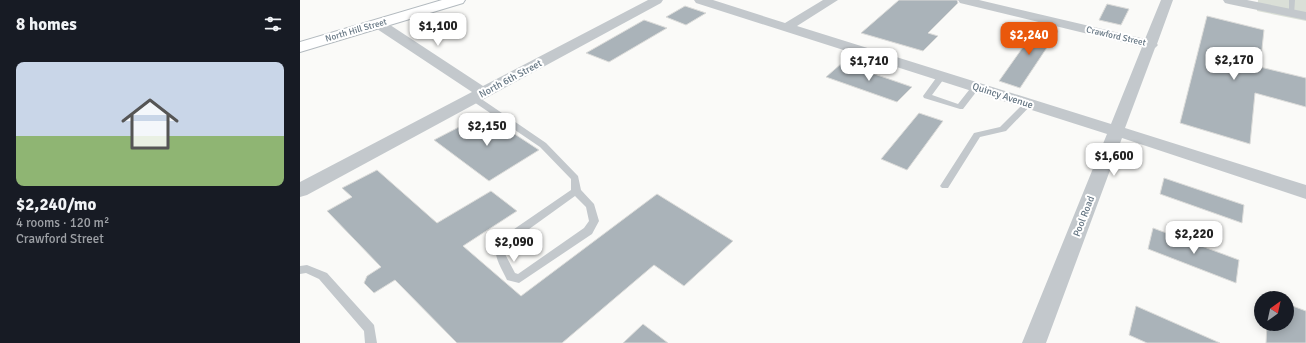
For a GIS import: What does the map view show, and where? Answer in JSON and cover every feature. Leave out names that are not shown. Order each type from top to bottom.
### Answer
[{"type":"street","name":"North Hill Street","points":[[300,47],[458,0]]},
{"type":"street","name":"North 6th Street","points":[[300,190],[657,0]]},
{"type":"street","name":"Quincy Avenue","points":[[700,0],[1306,192]]},
{"type":"street","points":[[787,27],[832,0]]},
{"type":"street","name":"Crawford Street","points":[[964,0],[1150,45]]},
{"type":"street","name":"Pool Road","points":[[1034,343],[1167,0]]},
{"type":"street","points":[[1229,0],[1306,16]]},
{"type":"street","points":[[379,24],[479,95]]},
{"type":"lane","points":[[1292,0],[1292,13]]},
{"type":"lane","points":[[942,76],[927,96],[960,107],[976,87]]},
{"type":"lane","points":[[479,95],[543,145],[576,178],[576,191],[592,206],[594,221],[588,230],[519,279],[511,277],[500,254],[502,244],[576,191]]},
{"type":"lane","points":[[945,186],[978,135],[1003,129],[1028,103]]},
{"type":"lane","points":[[300,270],[307,270],[323,276],[370,329],[371,343]]},
{"type":"shaded area","points":[[1258,0],[1306,0],[1306,21],[1257,11]]},
{"type":"building","points":[[899,0],[957,0],[958,3],[928,33],[938,36],[923,51],[861,33]]},
{"type":"building","points":[[1107,4],[1129,9],[1121,25],[1099,20]]},
{"type":"building","points":[[685,6],[706,13],[686,25],[666,17]]},
{"type":"building","points":[[1207,16],[1264,30],[1260,67],[1306,78],[1306,107],[1255,93],[1250,144],[1180,123]]},
{"type":"building","points":[[644,20],[667,28],[609,62],[586,53]]},
{"type":"building","points":[[1036,25],[1058,31],[1020,88],[999,81],[1028,40],[1026,40]]},
{"type":"building","points":[[842,63],[912,87],[897,102],[826,77]]},
{"type":"building","points":[[919,113],[943,121],[907,170],[881,159]]},
{"type":"building","points":[[484,114],[539,150],[489,181],[434,140]]},
{"type":"building","points":[[377,170],[437,223],[491,191],[517,211],[463,246],[521,296],[657,194],[733,241],[684,286],[654,265],[562,343],[457,343],[395,280],[374,293],[364,283],[367,276],[381,267],[327,211],[352,197],[342,188]]},
{"type":"building","points":[[1164,178],[1244,205],[1242,223],[1160,194]]},
{"type":"building","points":[[1153,228],[1239,260],[1236,283],[1148,249]]},
{"type":"building","points":[[1136,306],[1220,343],[1147,343],[1129,335]]},
{"type":"building","points":[[1294,307],[1306,311],[1306,343],[1266,343],[1267,331],[1294,331]]},
{"type":"building","points":[[643,324],[668,343],[623,343]]}]
